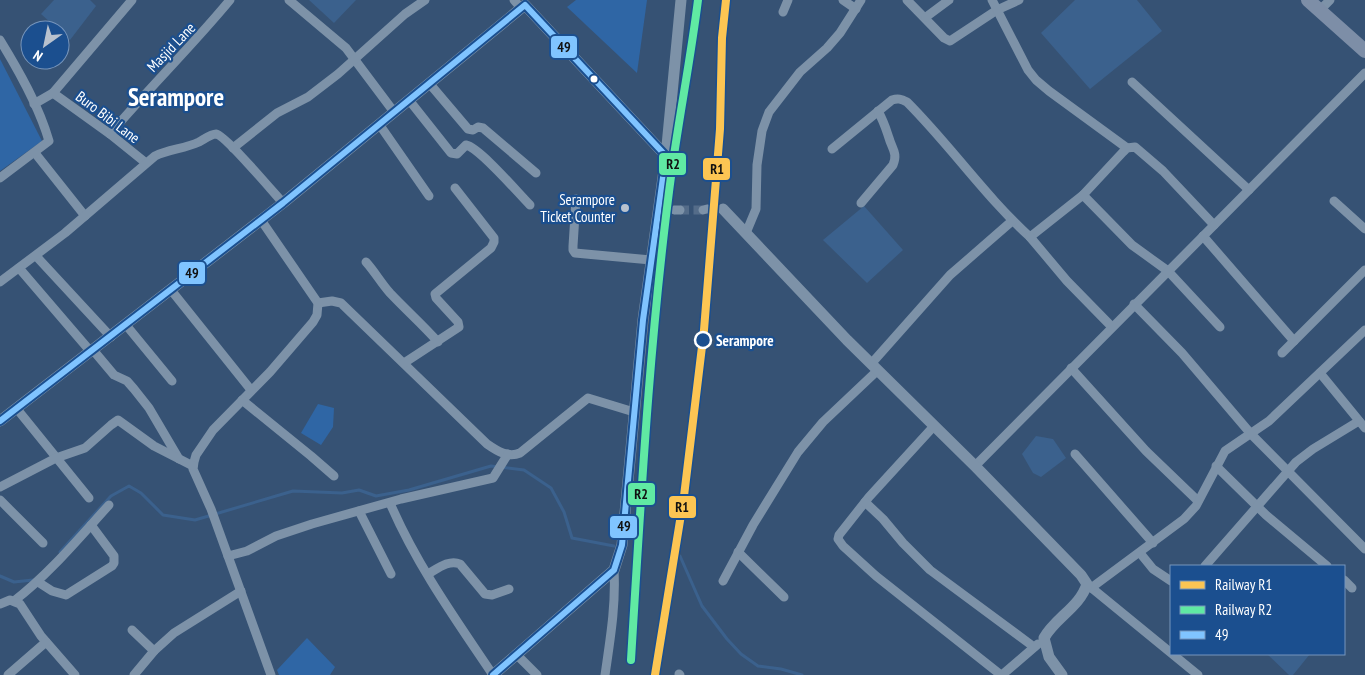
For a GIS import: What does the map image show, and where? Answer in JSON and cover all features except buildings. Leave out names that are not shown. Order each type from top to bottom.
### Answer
[{"type":"main road","points":[[1308,0],[1364,48]]},
{"type":"street","points":[[34,104],[53,93],[132,0]]},
{"type":"street","name":"Masjid Lane","points":[[110,134],[139,100],[202,34],[230,0]]},
{"type":"street","points":[[289,0],[341,44],[394,112]]},
{"type":"street","points":[[233,148],[277,113],[308,96],[354,61],[405,14],[425,0]]},
{"type":"street","points":[[605,675],[614,608],[614,570],[622,545],[643,320],[666,156],[681,0]]},
{"type":"street","points":[[783,12],[788,0]]},
{"type":"street","points":[[843,0],[856,9]]},
{"type":"street","points":[[746,233],[756,209],[762,131],[769,112],[800,72],[840,34],[861,0]]},
{"type":"street","points":[[907,0],[926,17],[944,38],[950,41],[998,10],[1019,0]]},
{"type":"street","points":[[926,17],[949,0]]},
{"type":"street","points":[[992,0],[1028,70],[1036,80],[1127,148]]},
{"type":"street","points":[[1320,10],[1330,0]]},
{"type":"street","points":[[0,421],[261,220],[409,100],[523,3],[666,156]]},
{"type":"street","points":[[0,40],[14,63],[34,104],[49,141],[0,178]]},
{"type":"street","points":[[975,466],[1365,73]]},
{"type":"street","points":[[1132,82],[1249,190]]},
{"type":"street","points":[[429,83],[468,129],[473,130],[478,126],[483,128],[536,173]]},
{"type":"street","name":"Buro Bibi Lane","points":[[53,93],[110,134],[146,163]]},
{"type":"street","points":[[832,149],[878,111],[897,98],[906,102],[935,130],[964,167],[1012,221],[1030,237],[1066,282],[1112,327]]},
{"type":"street","points":[[409,100],[451,153],[456,154],[466,145],[471,146],[530,205]]},
{"type":"street","points":[[862,203],[893,165],[896,158],[888,129],[878,111]]},
{"type":"street","points":[[379,124],[429,196]]},
{"type":"street","points":[[0,282],[36,256],[146,163],[162,153],[187,147],[213,135],[218,135],[233,148],[283,202]]},
{"type":"street","points":[[1030,237],[1083,195],[1127,148],[1132,146],[1168,175],[1214,225]]},
{"type":"street","points":[[35,153],[85,216]]},
{"type":"street","points":[[404,363],[438,342],[459,326],[458,322],[436,298],[435,294],[491,248],[494,242],[494,238],[455,188]]},
{"type":"street","points":[[1083,195],[1132,246],[1168,271],[1220,327]]},
{"type":"street","points":[[576,199],[573,246],[575,252],[651,260]]},
{"type":"street","points":[[1334,201],[1365,229]]},
{"type":"street","points":[[723,209],[874,367],[975,466],[1081,575],[1089,586],[1170,651]]},
{"type":"street","points":[[261,220],[318,303],[317,315],[270,372],[207,437],[196,455],[193,466],[211,509],[271,675]]},
{"type":"street","points":[[723,581],[776,486],[811,435],[874,367],[950,275],[1012,221]]},
{"type":"street","points":[[1203,236],[1294,341]]},
{"type":"street","points":[[36,256],[111,337]]},
{"type":"street","points":[[366,262],[390,294],[438,342]]},
{"type":"street","points":[[19,268],[114,374],[127,381],[134,388],[149,408],[179,459]]},
{"type":"street","points":[[1282,353],[1365,270]]},
{"type":"street","points":[[170,290],[251,390]]},
{"type":"street","points":[[318,303],[332,301],[341,303],[487,444],[501,453],[515,455],[520,453],[588,398],[634,412]]},
{"type":"street","points":[[1134,304],[1182,353],[1251,434],[1365,549]]},
{"type":"street","points":[[126,325],[172,381]]},
{"type":"street","points":[[934,426],[865,502],[839,535],[839,542],[883,582],[1002,675],[1044,638],[1049,629],[1080,599],[1089,586],[1140,553],[1191,513],[1227,449],[1269,421],[1365,330]]},
{"type":"street","points":[[1072,368],[1146,451],[1198,501]]},
{"type":"street","points":[[1206,565],[1258,507],[1287,471],[1304,455],[1362,425],[1320,373]]},
{"type":"street","points":[[242,400],[334,476]]},
{"type":"street","points":[[17,409],[89,498]]},
{"type":"street","points":[[0,487],[56,458],[85,448],[118,420],[154,446],[193,466]]},
{"type":"street","points":[[228,556],[247,551],[276,536],[312,524],[493,478],[508,454]]},
{"type":"street","points":[[1075,454],[1121,504],[1153,543]]},
{"type":"street","points":[[1216,466],[1258,507],[1326,565]]},
{"type":"street","points":[[0,500],[43,544]]},
{"type":"street","points":[[865,502],[930,570],[1034,647]]},
{"type":"street","points":[[390,503],[401,528],[428,574],[493,675],[614,570]]},
{"type":"street","points":[[0,604],[14,600],[38,582],[108,505]]},
{"type":"street","points":[[360,511],[391,574]]},
{"type":"street","points":[[38,582],[52,591],[66,595],[112,566],[114,556],[91,525]]},
{"type":"street","points":[[738,552],[784,597]]},
{"type":"street","points":[[1140,553],[1153,569],[1170,580]]},
{"type":"street","points":[[428,574],[448,563],[456,562],[460,564],[485,594],[492,596],[510,590]]},
{"type":"street","points":[[1345,581],[1352,588]]},
{"type":"street","points":[[134,675],[154,651],[174,633],[241,591]]},
{"type":"street","points":[[14,600],[20,604],[46,642],[75,675]]},
{"type":"street","points":[[132,630],[154,651]]},
{"type":"street","points":[[1044,638],[1049,657],[1062,675]]},
{"type":"street","points":[[8,675],[46,642]]},
{"type":"street","points":[[516,654],[537,675]]},
{"type":"street","points":[[1175,655],[1198,675]]},
{"type":"shaded area","points":[[54,0],[90,0],[96,6],[70,40],[70,20],[48,20],[41,14]]},
{"type":"shaded area","points":[[309,0],[356,0],[334,23]]},
{"type":"shaded area","points":[[576,0],[647,0],[637,73],[567,7]]},
{"type":"shaded area","points":[[1075,0],[1137,0],[1162,31],[1090,89],[1041,33]]},
{"type":"shaded area","points":[[0,59],[42,141],[0,171]]},
{"type":"shaded area","points":[[864,206],[903,250],[867,283],[823,240]]},
{"type":"shaded area","points":[[318,404],[334,408],[333,427],[321,445],[301,433]]},
{"type":"shaded area","points":[[1036,436],[1053,439],[1066,458],[1041,477],[1033,473],[1022,454]]},
{"type":"shaded area","points":[[307,638],[335,667],[330,675],[279,675],[277,670]]},
{"type":"shaded area","points":[[1268,655],[1309,655],[1293,675],[1289,675]]},
{"type":"waterway","points":[[60,552],[111,496],[129,486],[141,493],[163,515],[195,520],[293,491],[342,493],[359,490],[376,496],[409,490],[491,466],[524,470],[551,488],[564,512],[572,538],[614,546]]},
{"type":"waterway","points":[[680,556],[702,606],[741,654],[758,666],[781,669],[802,675]]},
{"type":"waterway","points":[[0,576],[14,582],[33,580]]},
{"type":"tunnel","points":[[707,209],[722,209]]},
{"type":"tunnel","points":[[660,211],[675,210]]},
{"type":"tunnel","points":[[680,210],[703,210]]},
{"type":"rail line","name":"R2","points":[[631,660],[647,414],[664,230],[698,0]]},
{"type":"rail line","name":"R1","points":[[655,675],[684,496],[704,330],[720,129],[722,38],[726,0]]},
{"type":"transit line","name":"49","points":[[0,421],[283,203],[525,5],[666,156],[643,320],[622,545],[614,570],[493,675]]},
{"type":"place","name":"Serampore Ticket Counter","points":[[625,208]]},
{"type":"place","name":"Serampore","points":[[703,340]]},
{"type":"district","name":"Serampore","points":[[176,97]]}]
